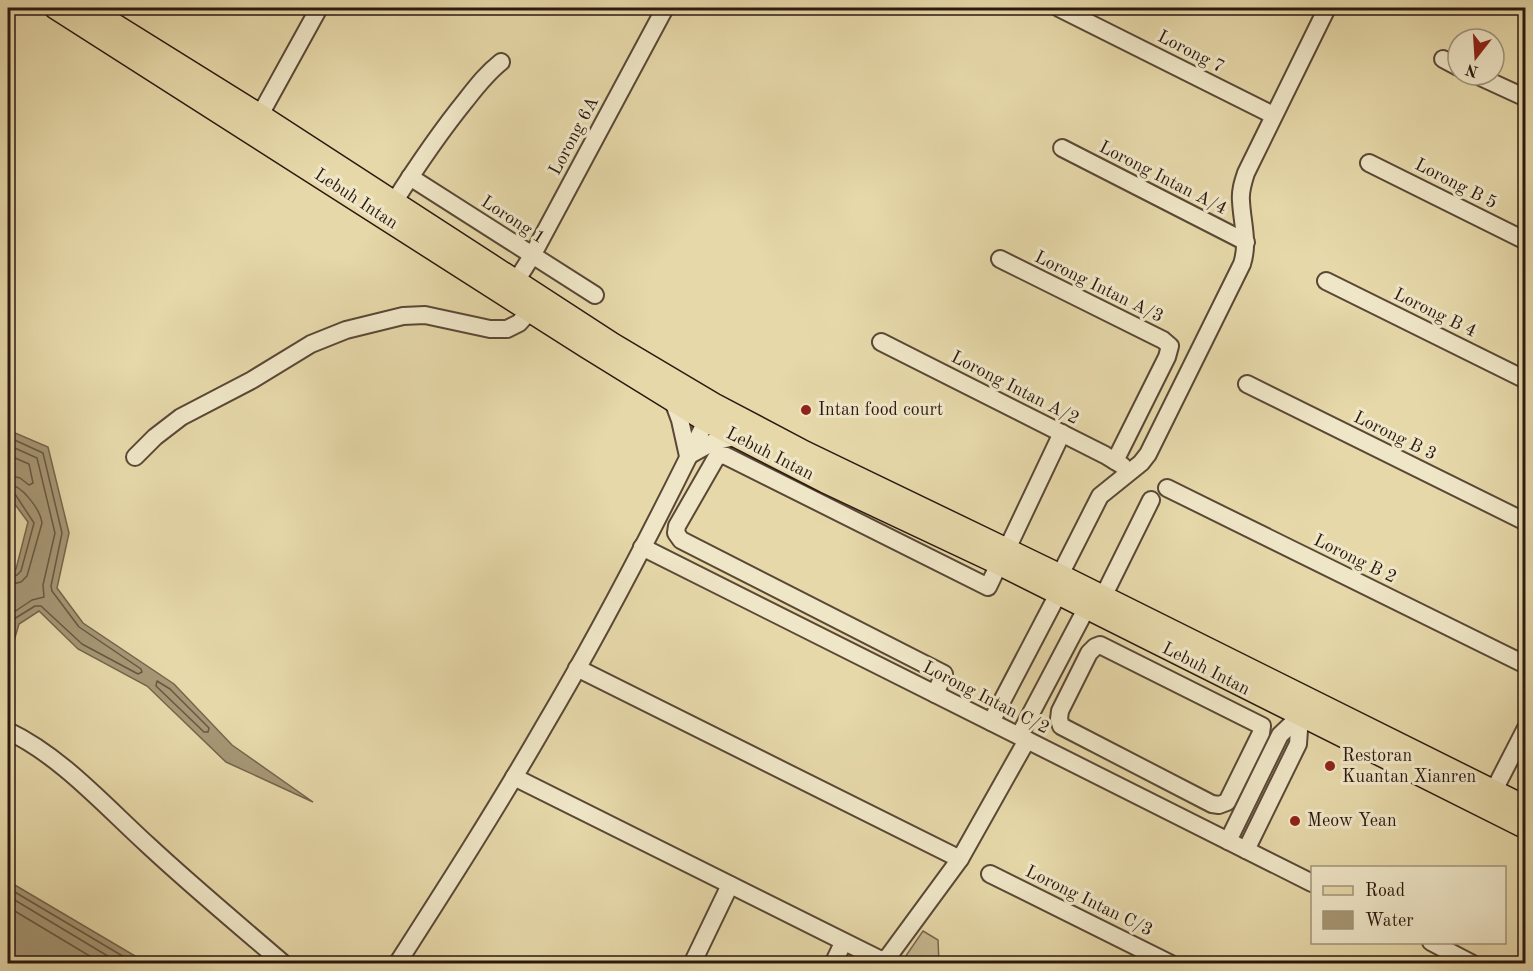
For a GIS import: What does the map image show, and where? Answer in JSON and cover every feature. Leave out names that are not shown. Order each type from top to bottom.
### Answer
[{"type":"main road","name":"Lebuh Intan","points":[[55,8],[673,401],[710,413],[805,452],[1003,557],[1490,800],[1526,828]]},
{"type":"main road","name":"Lebuh Intan","points":[[88,8],[260,115],[613,344],[710,413],[736,437],[825,482],[1003,557]]},
{"type":"main road","points":[[805,452],[824,469],[827,477],[825,482]]},
{"type":"main road","name":"Lebuh Intan","points":[[1490,800],[1526,807]]},
{"type":"street","points":[[260,115],[319,8]]},
{"type":"street","name":"Lorong 6A","points":[[516,281],[532,256],[665,8]]},
{"type":"street","name":"Lorong 7","points":[[1059,8],[1273,115]]},
{"type":"street","points":[[991,722],[1100,496],[1141,463],[1154,442],[1242,264],[1246,242],[1240,201],[1246,173],[1326,8]]},
{"type":"street","points":[[394,202],[446,125],[490,70],[501,62]]},
{"type":"street","points":[[1502,87],[1526,98]]},
{"type":"street","name":"Lorong Intan A/4","points":[[1062,148],[1246,242]]},
{"type":"street","name":"Lorong B 5","points":[[1369,163],[1526,241]]},
{"type":"street","name":"Lorong 1","points":[[410,177],[595,295]]},
{"type":"street","name":"Lorong Intan A/3","points":[[1000,259],[1163,340],[1170,346],[1167,357],[1115,460]]},
{"type":"street","name":"Lorong B 4","points":[[1326,281],[1526,380]]},
{"type":"street","points":[[135,457],[154,437],[181,417],[252,380],[311,344],[346,330],[403,316],[424,315],[490,329],[507,329],[519,323],[530,311]]},
{"type":"street","name":"Lorong Intan A/2","points":[[881,342],[1115,460],[1130,472]]},
{"type":"street","name":"Lorong B 3","points":[[1247,384],[1526,522]]},
{"type":"street","points":[[673,401],[688,456]]},
{"type":"street","points":[[396,963],[476,841],[577,668],[710,413]]},
{"type":"street","points":[[935,694],[945,674],[681,540],[676,533],[677,526],[716,458],[720,455],[726,456],[988,587],[1062,433]]},
{"type":"street","points":[[688,456],[715,441],[736,437]]},
{"type":"street","points":[[816,502],[825,482]]},
{"type":"street","name":"Lorong B 2","points":[[1167,488],[1526,665]]},
{"type":"street","points":[[514,777],[843,943],[881,960],[888,957],[960,859],[1023,738],[1054,670],[1095,603],[1151,500]]},
{"type":"street","name":"Lorong Intan C/2","points":[[642,547],[1311,883]]},
{"type":"street","points":[[762,607],[772,588]]},
{"type":"street","points":[[1100,645],[1262,726],[1262,733],[1244,767],[1227,802],[1220,805],[1212,804],[1061,726],[1060,711],[1089,653],[1100,645]]},
{"type":"street","points":[[577,668],[960,859]]},
{"type":"street","points":[[1054,670],[1076,680]]},
{"type":"street","points":[[1228,841],[1280,735],[1304,708]]},
{"type":"street","points":[[1246,850],[1298,744],[1304,708]]},
{"type":"street","points":[[1490,800],[1526,728]]},
{"type":"street","points":[[8,730],[30,742],[71,775],[167,864],[284,963]]},
{"type":"street","points":[[1280,735],[1298,744]]},
{"type":"street","points":[[1244,767],[1260,775]]},
{"type":"street","name":"Lorong Intan C/3","points":[[990,874],[1172,963]]},
{"type":"street","points":[[692,963],[730,885]]},
{"type":"street","points":[[833,963],[843,943]]},
{"type":"street","points":[[1435,944],[1473,963]]},
{"type":"shaded area","points":[[923,931],[938,940],[939,963],[901,963]]},
{"type":"water","points":[[8,430],[48,447],[69,533],[57,588],[83,623],[174,684],[232,745],[313,802],[226,762],[147,686],[78,649],[39,611],[19,624],[8,661],[8,573],[16,569],[28,522],[8,495]]},
{"type":"water","points":[[8,881],[147,963],[8,963]]},
{"type":"place","name":"Intan food court","points":[[806,410]]},
{"type":"place","name":"Restoran Kuantan Xianren","points":[[1330,766]]},
{"type":"place","name":"Meow Yean","points":[[1295,821]]}]
